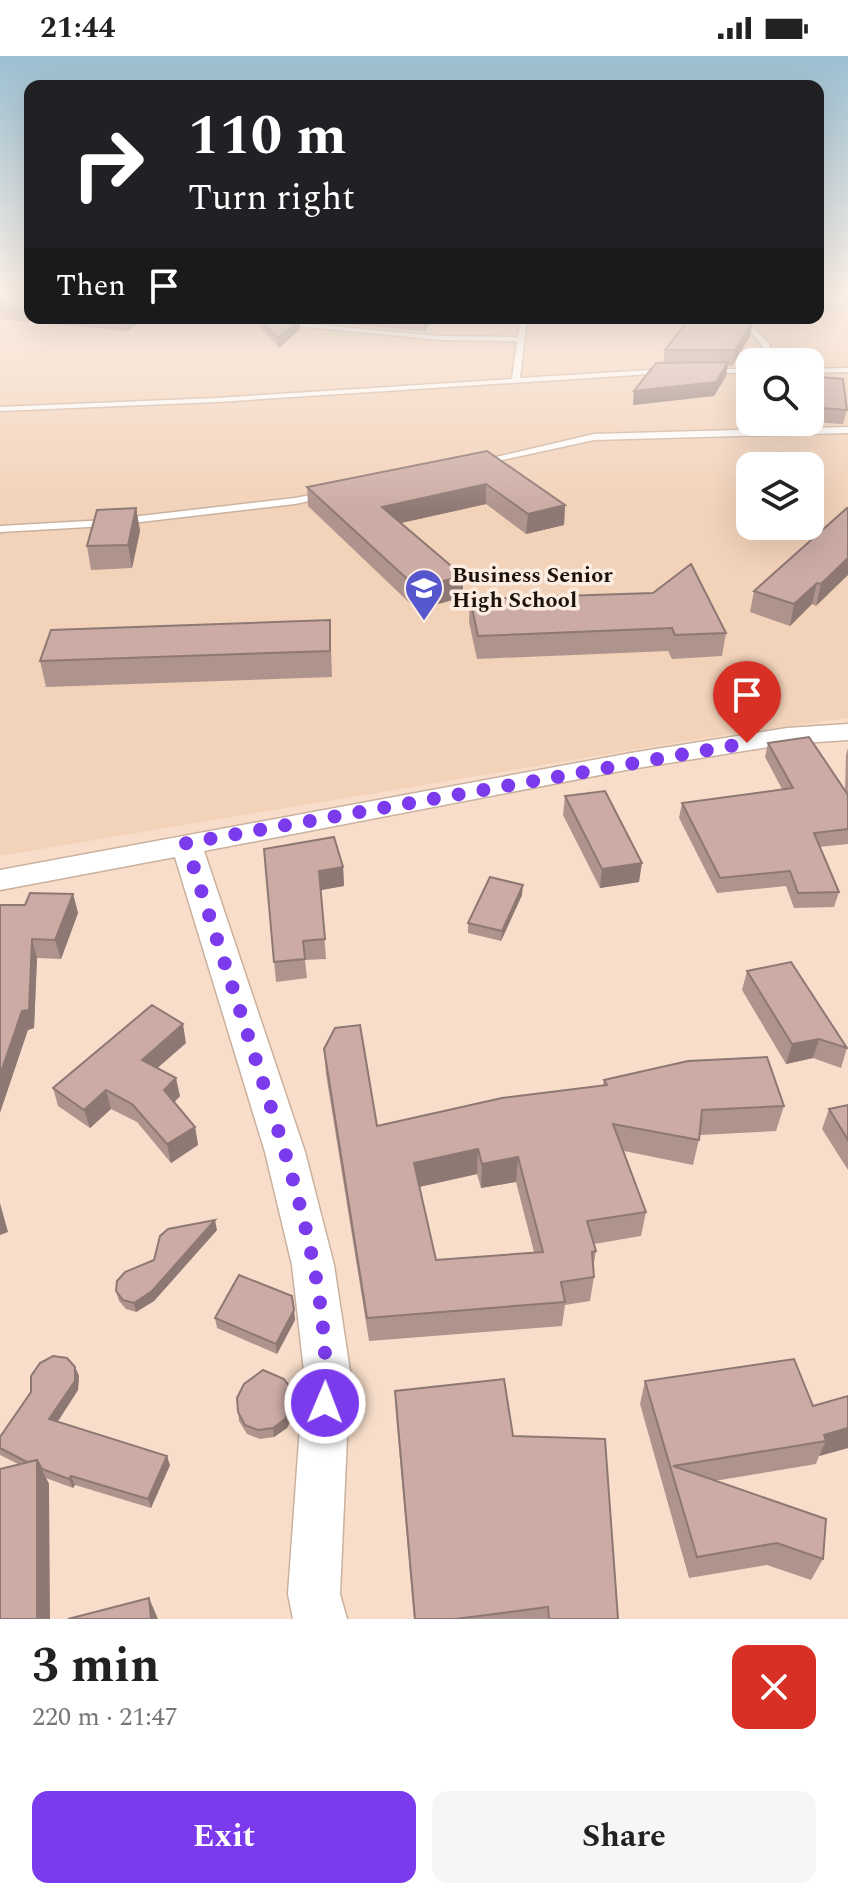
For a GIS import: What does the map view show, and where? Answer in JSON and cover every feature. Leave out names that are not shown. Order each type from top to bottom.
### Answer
[{"type":"street","points":[[0,880],[631,761],[787,736],[848,732]]},
{"type":"street","points":[[186,843],[285,1152],[313,1265],[327,1371],[314,1594],[320,1619]]},
{"type":"lane","points":[[516,381],[517,367]]},
{"type":"lane","points":[[0,409],[217,400],[677,370]]},
{"type":"lane","points":[[824,371],[848,370]]},
{"type":"lane","points":[[706,371],[736,371]]},
{"type":"lane","points":[[824,430],[848,430]]},
{"type":"lane","points":[[475,463],[594,437],[736,432]]},
{"type":"lane","points":[[0,529],[106,523],[295,501],[340,492]]},
{"type":"shaded area","name":"Business Senior High School","points":[[0,367],[736,367],[736,436],[824,436],[824,367],[848,367],[848,718],[698,739],[0,856]]},
{"type":"building","points":[[653,367],[725,367],[716,382],[634,391]]},
{"type":"building","points":[[824,377],[843,379],[847,410],[824,408]]},
{"type":"building","points":[[487,451],[565,505],[528,514],[486,484],[382,507],[463,576],[417,588],[307,487]]},
{"type":"building","points":[[136,508],[128,545],[87,546],[97,510]]},
{"type":"building","points":[[848,508],[848,558],[821,584],[817,583],[794,604],[754,591],[811,540],[824,540],[824,529]]},
{"type":"building","points":[[691,564],[726,633],[675,635],[672,628],[478,636],[470,599],[653,593]]},
{"type":"building","points":[[330,620],[330,651],[40,661],[51,630]]},
{"type":"building","points":[[809,737],[848,795],[848,829],[814,833],[839,892],[798,893],[790,871],[720,878],[682,803],[793,788],[768,743]]},
{"type":"building","points":[[605,791],[642,863],[602,869],[565,796]]},
{"type":"building","points":[[334,837],[343,867],[319,871],[325,939],[303,941],[305,959],[274,962],[264,849]]},
{"type":"building","points":[[490,877],[523,885],[502,931],[468,923]]},
{"type":"building","points":[[30,893],[73,894],[55,940],[32,939],[29,1010],[22,1011],[0,1075],[0,905],[25,905]]},
{"type":"building","points":[[791,962],[847,1048],[819,1039],[792,1044],[747,971]]},
{"type":"building","points":[[152,1005],[183,1024],[142,1060],[176,1078],[164,1090],[195,1127],[167,1144],[132,1104],[106,1090],[84,1110],[53,1088]]},
{"type":"building","points":[[360,1025],[377,1126],[502,1098],[607,1085],[604,1080],[688,1061],[767,1057],[784,1106],[702,1110],[699,1140],[613,1124],[646,1212],[587,1221],[596,1251],[592,1252],[594,1277],[561,1282],[565,1302],[367,1318],[324,1049],[335,1028]],"holes":[[[478,1149],[482,1164],[518,1157],[543,1252],[436,1260],[414,1163]]]},
{"type":"building","points":[[848,1105],[848,1140],[829,1109]]},
{"type":"building","points":[[215,1220],[152,1291],[134,1303],[123,1300],[116,1291],[117,1281],[125,1272],[154,1260],[160,1236],[168,1229]]},
{"type":"building","points":[[239,1275],[292,1296],[294,1310],[276,1344],[215,1318]]},
{"type":"building","points":[[53,1356],[67,1358],[75,1367],[75,1381],[49,1419],[167,1456],[148,1499],[71,1476],[69,1479],[42,1469],[37,1460],[27,1462],[0,1448],[0,1437],[31,1392],[31,1376],[40,1363]]},
{"type":"building","points":[[794,1359],[813,1406],[848,1396],[848,1428],[824,1435],[826,1441],[673,1466],[826,1519],[823,1559],[777,1543],[697,1557],[645,1381]]},
{"type":"building","points":[[263,1370],[284,1379],[292,1390],[292,1405],[285,1419],[273,1428],[258,1430],[245,1425],[238,1412],[237,1398],[244,1384]]},
{"type":"building","points":[[504,1379],[513,1436],[605,1439],[618,1619],[549,1619],[548,1607],[455,1619],[415,1619],[395,1391]]},
{"type":"building","points":[[37,1460],[37,1619],[0,1619],[0,1469]]},
{"type":"building","points":[[149,1598],[151,1619],[68,1619]]},
{"type":"place","name":"Business Senior High School","points":[[424,622]]},
{"type":"route","points":[[325,1403],[327,1371],[313,1265],[285,1152],[186,843],[631,761],[747,743]]}]
